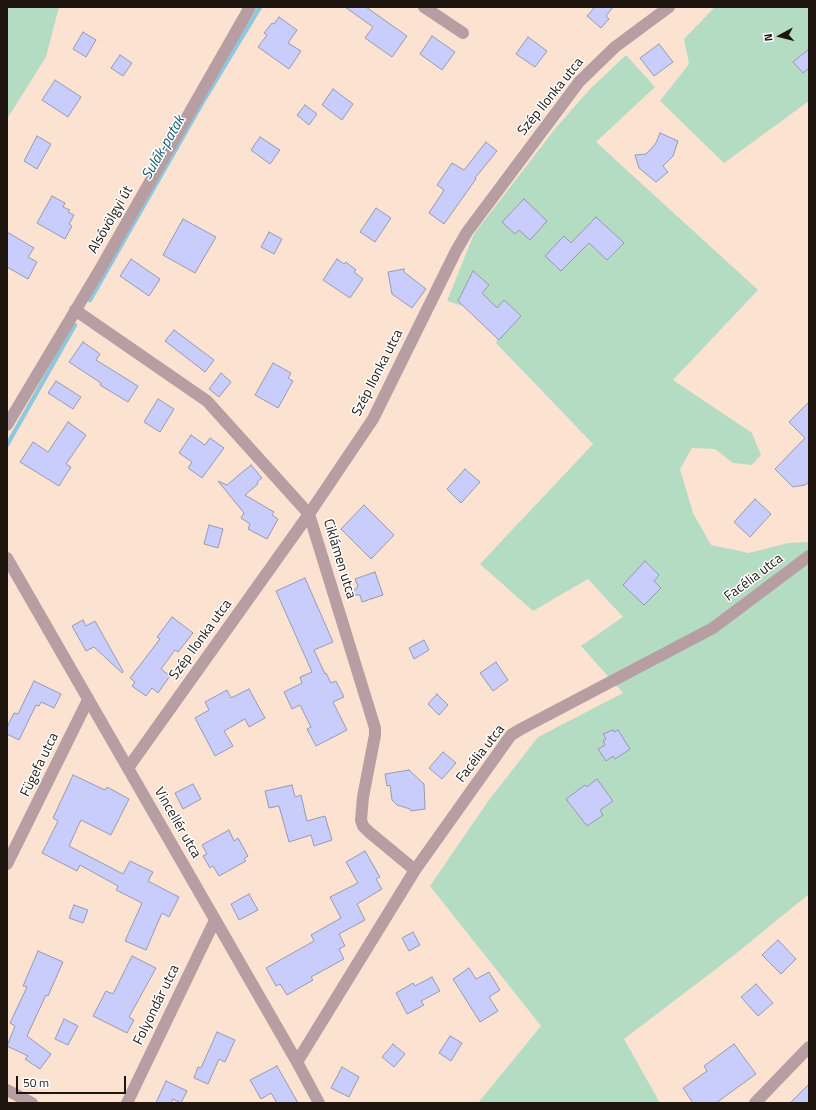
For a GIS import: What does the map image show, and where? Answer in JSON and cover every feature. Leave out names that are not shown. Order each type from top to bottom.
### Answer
[{"type":"street","name":"Alsóvölgyi út","points":[[7,425],[99,271],[250,7]]},
{"type":"street","points":[[424,7],[463,33]]},
{"type":"street","name":"Szép Ilonka utca","points":[[128,768],[309,514],[373,419],[456,251],[467,232],[579,82],[615,47],[669,7]]},
{"type":"street","name":"Ciklámen utca","points":[[75,310],[207,402],[309,514],[375,728],[363,797],[361,820],[364,826],[415,870]]},
{"type":"street","name":"Facélia utca","points":[[297,1062],[415,870],[511,735],[521,728],[713,628],[809,556]]},
{"type":"street","name":"Vincellér utca","points":[[7,558],[297,1062],[319,1103]]},
{"type":"street","name":"Fügefa utca","points":[[7,864],[88,700]]},
{"type":"street","name":"Folyondár utca","points":[[126,1103],[215,920]]},
{"type":"street","points":[[755,1103],[809,1047]]},
{"type":"street","points":[[7,1090],[32,1103]]},
{"type":"green space","points":[[7,7],[59,7],[46,57],[7,119]]},
{"type":"green space","points":[[715,7],[809,7],[809,101],[724,163],[660,101],[689,64],[684,39]]},
{"type":"green space","points":[[626,55],[655,87],[596,142],[758,290],[673,380],[752,433],[761,455],[752,465],[733,463],[715,449],[692,448],[680,469],[693,513],[711,545],[749,553],[788,543],[809,542],[809,894],[733,956],[624,1039],[660,1103],[478,1103],[541,1026],[430,886],[489,800],[538,737],[623,693],[581,646],[623,617],[588,579],[533,611],[480,564],[593,444],[496,343],[504,319],[447,301],[474,234],[554,130],[590,89]]},
{"type":"building","points":[[345,7],[366,7],[407,36],[392,57],[365,38],[373,27]]},
{"type":"building","points":[[595,7],[613,7],[606,16],[609,19],[601,28],[587,16]]},
{"type":"building","points":[[279,17],[297,30],[288,43],[301,51],[289,69],[258,47],[267,35],[264,33]]},
{"type":"building","points":[[83,32],[96,40],[86,57],[73,49]]},
{"type":"building","points":[[432,36],[455,52],[442,70],[420,54]]},
{"type":"building","points":[[528,37],[547,51],[535,67],[516,54]]},
{"type":"building","points":[[659,44],[673,62],[654,76],[640,58]]},
{"type":"building","points":[[809,49],[809,68],[803,73],[793,62]]},
{"type":"building","points":[[120,55],[132,63],[123,76],[111,68]]},
{"type":"building","points":[[55,80],[81,97],[68,117],[42,100]]},
{"type":"building","points":[[333,89],[353,104],[342,120],[322,105]]},
{"type":"building","points":[[305,105],[317,114],[309,125],[297,115]]},
{"type":"building","points":[[660,133],[678,141],[673,156],[663,166],[668,172],[656,182],[639,168],[635,155],[646,154],[656,143]]},
{"type":"building","points":[[37,136],[51,144],[37,169],[24,161]]},
{"type":"building","points":[[260,137],[280,150],[270,164],[251,150]]},
{"type":"building","points":[[486,142],[497,151],[475,178],[476,179],[444,224],[429,213],[444,190],[437,185],[452,163],[464,170]]},
{"type":"building","points":[[52,196],[65,203],[63,207],[70,210],[68,212],[74,215],[69,224],[72,226],[65,239],[37,223]]},
{"type":"building","points":[[524,199],[547,221],[530,240],[519,230],[515,234],[502,222]]},
{"type":"building","points":[[376,208],[391,218],[375,242],[360,232]]},
{"type":"building","points":[[596,217],[624,243],[607,260],[589,243],[561,271],[545,256],[564,236],[571,243]]},
{"type":"building","points":[[183,219],[216,237],[195,273],[163,255]]},
{"type":"building","points":[[7,232],[34,248],[28,257],[37,262],[28,279],[7,267]]},
{"type":"building","points":[[269,232],[282,239],[274,254],[261,247]]},
{"type":"building","points":[[131,259],[160,279],[149,296],[120,276]]},
{"type":"building","points":[[337,259],[344,264],[346,262],[356,270],[354,272],[363,279],[350,298],[323,280]]},
{"type":"building","points":[[404,269],[404,272],[426,289],[412,308],[392,294],[388,272]]},
{"type":"building","points":[[473,271],[489,285],[482,293],[497,308],[504,300],[521,316],[499,340],[458,301]]},
{"type":"building","points":[[174,330],[214,360],[205,372],[165,341]]},
{"type":"building","points":[[83,342],[100,354],[96,360],[138,386],[128,402],[100,385],[101,383],[69,362]]},
{"type":"building","points":[[273,363],[291,373],[288,378],[293,381],[278,408],[255,395]]},
{"type":"building","points":[[221,373],[231,382],[219,397],[209,389]]},
{"type":"building","points":[[56,381],[81,397],[73,409],[48,393]]},
{"type":"building","points":[[158,399],[174,409],[160,432],[144,422]]},
{"type":"building","points":[[809,402],[809,482],[805,485],[793,487],[775,469],[805,438],[789,422]]},
{"type":"building","points":[[68,422],[86,435],[66,464],[71,467],[59,486],[20,462],[33,442],[48,452]]},
{"type":"building","points":[[191,435],[205,445],[210,438],[224,448],[202,478],[188,468],[192,462],[179,453]]},
{"type":"building","points":[[251,465],[262,478],[257,482],[258,484],[245,495],[274,512],[272,515],[278,519],[267,539],[248,529],[250,524],[241,518],[244,513],[218,481],[227,485]]},
{"type":"building","points":[[465,469],[480,482],[461,503],[447,489]]},
{"type":"building","points":[[755,499],[771,514],[750,537],[734,522]]},
{"type":"building","points":[[364,505],[394,535],[371,559],[341,529]]},
{"type":"building","points":[[209,525],[223,529],[218,548],[204,544]]},
{"type":"building","points":[[645,561],[659,575],[654,581],[661,588],[644,605],[623,585]]},
{"type":"building","points":[[375,572],[383,595],[362,602],[360,595],[350,595],[358,586],[355,579]]},
{"type":"building","points":[[305,578],[333,642],[314,650],[325,674],[326,673],[331,683],[336,681],[344,697],[333,702],[347,730],[316,746],[307,729],[311,727],[300,705],[292,709],[284,692],[302,683],[300,677],[312,672],[276,591]]},
{"type":"building","points":[[172,617],[193,633],[178,652],[175,650],[161,669],[170,676],[158,693],[152,688],[146,696],[132,686],[135,682],[130,678],[160,639],[157,637]]},
{"type":"building","points":[[83,620],[86,626],[95,621],[123,671],[122,673],[94,647],[86,651],[72,626]]},
{"type":"building","points":[[424,640],[429,650],[414,659],[409,648]]},
{"type":"building","points":[[496,662],[508,680],[493,691],[480,673]]},
{"type":"building","points":[[34,681],[61,694],[54,708],[41,702],[39,706],[36,705],[19,740],[7,734],[7,727],[14,713],[18,714]]},
{"type":"building","points":[[249,689],[265,718],[249,727],[245,719],[224,731],[233,746],[215,756],[195,718],[209,710],[205,702],[227,690],[231,698]]},
{"type":"building","points":[[437,694],[448,705],[439,715],[428,704]]},
{"type":"building","points":[[613,730],[614,732],[618,730],[630,749],[615,759],[613,756],[606,761],[598,749],[605,745],[603,741],[606,739],[603,734]]},
{"type":"building","points":[[443,752],[456,763],[442,779],[429,768]]},
{"type":"building","points":[[409,770],[424,784],[425,809],[411,811],[410,809],[397,805],[392,800],[390,785],[387,786],[385,774]]},
{"type":"building","points":[[73,775],[105,790],[107,787],[129,799],[111,835],[81,820],[69,846],[123,874],[130,861],[153,872],[148,881],[179,897],[169,917],[162,913],[146,950],[125,941],[142,903],[116,890],[118,886],[80,865],[77,871],[42,853],[58,821],[53,818]]},
{"type":"building","points":[[597,779],[613,801],[600,810],[603,815],[587,826],[566,799],[585,785],[587,787]]},
{"type":"building","points":[[193,784],[201,799],[183,809],[175,793]]},
{"type":"building","points":[[292,785],[295,797],[301,795],[307,821],[325,816],[332,840],[314,846],[311,835],[289,842],[279,806],[269,808],[265,791]]},
{"type":"building","points":[[229,830],[234,841],[238,838],[248,856],[244,859],[246,861],[219,876],[213,866],[210,868],[203,856],[207,854],[202,845]]},
{"type":"building","points":[[365,851],[380,877],[376,879],[382,889],[357,904],[365,920],[339,934],[345,946],[339,949],[344,959],[311,977],[313,980],[287,995],[280,984],[276,986],[266,968],[314,941],[311,935],[341,918],[330,897],[358,883],[346,862]]},
{"type":"building","points":[[249,894],[258,910],[239,920],[231,904]]},
{"type":"building","points":[[74,905],[88,910],[83,923],[69,918]]},
{"type":"building","points":[[413,932],[420,945],[409,951],[402,938]]},
{"type":"building","points":[[778,940],[796,959],[781,974],[762,955]]},
{"type":"building","points":[[38,951],[63,962],[48,996],[46,995],[27,1036],[51,1054],[40,1069],[25,1059],[28,1056],[7,1046],[15,1026],[10,1023],[27,987],[23,986]]},
{"type":"building","points":[[132,956],[156,968],[129,1017],[134,1020],[127,1033],[93,1016],[106,991],[113,994]]},
{"type":"building","points":[[469,968],[476,979],[489,972],[500,990],[489,997],[498,1011],[480,1022],[453,979]]},
{"type":"building","points":[[432,977],[440,991],[421,1001],[424,1005],[407,1014],[396,993],[413,983],[415,986]]},
{"type":"building","points":[[756,984],[773,1003],[758,1016],[741,997]]},
{"type":"building","points":[[64,1019],[78,1026],[68,1045],[55,1039]]},
{"type":"building","points":[[217,1032],[235,1040],[225,1062],[219,1059],[208,1084],[194,1078],[198,1067],[201,1068]]},
{"type":"building","points":[[450,1036],[462,1043],[451,1061],[439,1053]]},
{"type":"building","points":[[393,1044],[405,1054],[394,1067],[382,1057]]},
{"type":"building","points":[[734,1044],[756,1074],[716,1103],[693,1103],[683,1088],[707,1071],[704,1066]]},
{"type":"building","points":[[277,1066],[298,1103],[277,1103],[271,1093],[261,1099],[250,1080]]},
{"type":"building","points":[[342,1067],[359,1077],[349,1097],[331,1088]]},
{"type":"building","points":[[166,1081],[187,1091],[181,1103],[173,1099],[171,1103],[156,1103]]},
{"type":"building","points":[[809,1084],[809,1103],[790,1103]]},
{"type":"waterway","name":"Sulák-patak","points":[[90,300],[205,98],[260,7]]},
{"type":"waterway","name":"Sulák-patak","points":[[7,445],[75,325]]}]
